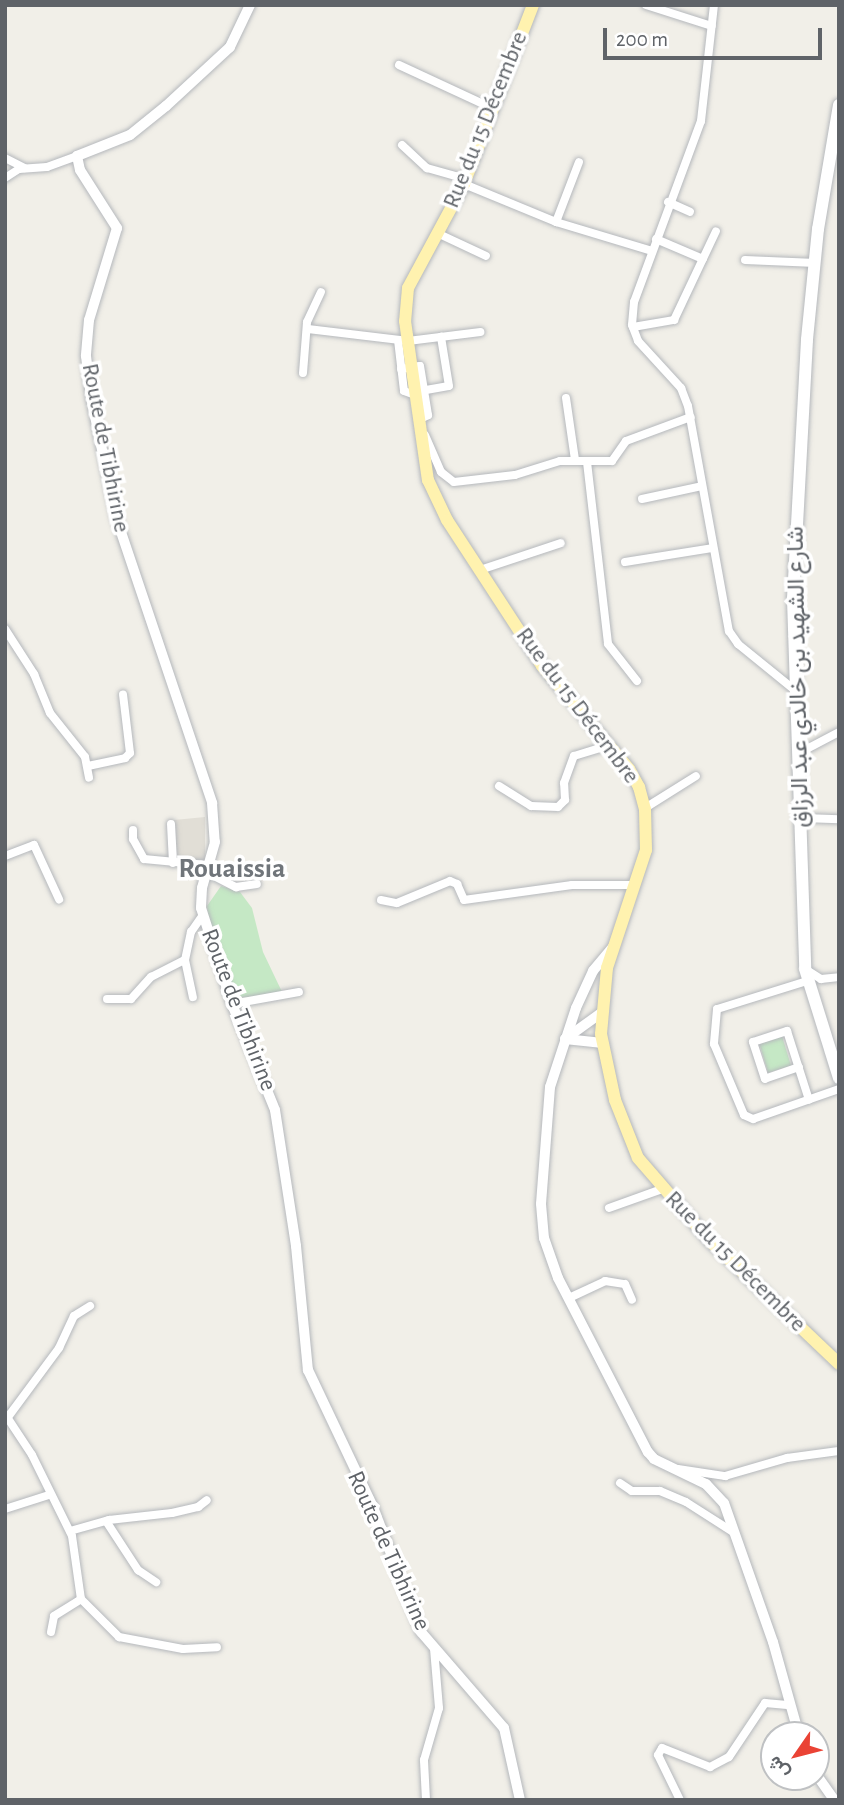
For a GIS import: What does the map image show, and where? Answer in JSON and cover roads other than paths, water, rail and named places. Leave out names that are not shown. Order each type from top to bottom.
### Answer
[{"type":"main road","name":"Rue du 15 Décembre","points":[[533,5],[465,181],[408,288],[403,341],[406,368],[421,392],[419,419],[435,498],[557,687],[629,769],[645,808],[646,850],[613,947],[601,1013],[603,1043],[625,1130],[638,1158],[662,1189],[839,1364]]},
{"type":"main road","name":"شارع الشهيد بن خالدي عبد الرزاق","points":[[839,105],[816,262],[793,547],[806,975],[839,1078]]},
{"type":"street","points":[[5,178],[26,168],[77,156],[130,135],[230,47],[250,5]]},
{"type":"street","points":[[646,5],[712,26]]},
{"type":"street","points":[[715,5],[701,121],[668,202],[634,302],[633,327],[638,341],[681,388],[691,417],[712,548],[729,631],[738,644],[798,692]]},
{"type":"street","points":[[399,65],[494,109]]},
{"type":"street","points":[[401,145],[427,167],[556,222],[652,251]]},
{"type":"street","name":"Route de Tibhirine","points":[[77,156],[80,170],[117,228],[89,320],[86,356],[91,397],[116,517],[217,824],[207,868],[203,915],[232,1004],[275,1110],[296,1247],[308,1370],[373,1507],[408,1607],[434,1649],[504,1728],[520,1800]]},
{"type":"street","points":[[5,158],[26,168]]},
{"type":"street","points":[[556,222],[579,162]]},
{"type":"street","points":[[668,202],[691,212]]},
{"type":"street","points":[[633,327],[674,320],[716,231]]},
{"type":"street","points":[[437,233],[486,256]]},
{"type":"street","points":[[656,239],[703,258]]},
{"type":"street","points":[[746,260],[816,262]]},
{"type":"street","points":[[303,373],[308,329],[321,292]]},
{"type":"street","points":[[308,329],[403,341],[480,332]]},
{"type":"street","points":[[421,392],[449,386],[441,337]]},
{"type":"street","points":[[566,398],[575,460]]},
{"type":"street","points":[[419,419],[441,472],[454,482],[515,475],[575,460],[612,461],[626,441],[691,417]]},
{"type":"street","points":[[587,462],[608,643],[637,681]]},
{"type":"street","points":[[642,499],[702,486]]},
{"type":"street","points":[[480,570],[561,543]]},
{"type":"street","points":[[625,562],[712,548]]},
{"type":"street","points":[[5,629],[34,674],[44,703],[88,766],[89,778]]},
{"type":"street","points":[[88,766],[125,758],[130,753],[123,694]]},
{"type":"street","points":[[801,752],[839,732]]},
{"type":"street","points":[[499,786],[531,806],[558,807],[565,800],[564,783],[574,756],[609,745]]},
{"type":"street","points":[[645,808],[696,776]]},
{"type":"street","points":[[803,818],[839,819]]},
{"type":"street","points":[[171,824],[173,863]]},
{"type":"street","points":[[133,830],[133,839],[144,859],[207,868],[236,887],[257,884]]},
{"type":"street","points":[[5,856],[34,845],[60,899]]},
{"type":"street","points":[[382,900],[397,903],[450,881],[464,900],[572,886],[634,885]]},
{"type":"street","points":[[193,997],[185,960],[191,932],[203,915]]},
{"type":"street","points":[[613,947],[593,971],[573,1017],[546,1112],[541,1204],[544,1238],[569,1298],[642,1441],[654,1459],[717,1491],[751,1572],[795,1721]]},
{"type":"street","points":[[107,999],[131,999],[151,977],[185,960]]},
{"type":"street","points":[[839,977],[821,979],[806,975],[717,1009],[712,1024],[714,1044],[744,1115],[753,1119],[839,1089]]},
{"type":"street","points":[[232,1004],[299,992]]},
{"type":"street","points":[[573,1017],[601,1013]]},
{"type":"street","points":[[565,1039],[601,1013]]},
{"type":"street","points":[[799,1067],[765,1079],[753,1042],[787,1031],[799,1067],[809,1100]]},
{"type":"street","points":[[565,1039],[603,1043]]},
{"type":"street","points":[[609,1208],[662,1189]]},
{"type":"street","points":[[569,1298],[605,1281],[625,1284],[632,1300]]},
{"type":"street","points":[[90,1306],[74,1316],[59,1348],[7,1416],[70,1531],[81,1599],[119,1637],[183,1649],[217,1647]]},
{"type":"street","points":[[673,1469],[725,1476],[786,1458],[839,1451]]},
{"type":"street","points":[[620,1483],[632,1491],[660,1491],[686,1502],[733,1532]]},
{"type":"street","points":[[5,1509],[49,1495]]},
{"type":"street","points":[[70,1531],[106,1521],[172,1513],[207,1500]]},
{"type":"street","points":[[106,1521],[138,1570],[156,1582]]},
{"type":"street","points":[[51,1632],[54,1616],[81,1599]]},
{"type":"street","points":[[426,1800],[424,1760],[439,1708],[434,1649]]},
{"type":"street","points":[[680,1800],[658,1755],[662,1748],[710,1767],[729,1756],[765,1703],[790,1705]]},
{"type":"district","name":"Rouaissia","points":[[232,869]]}]
